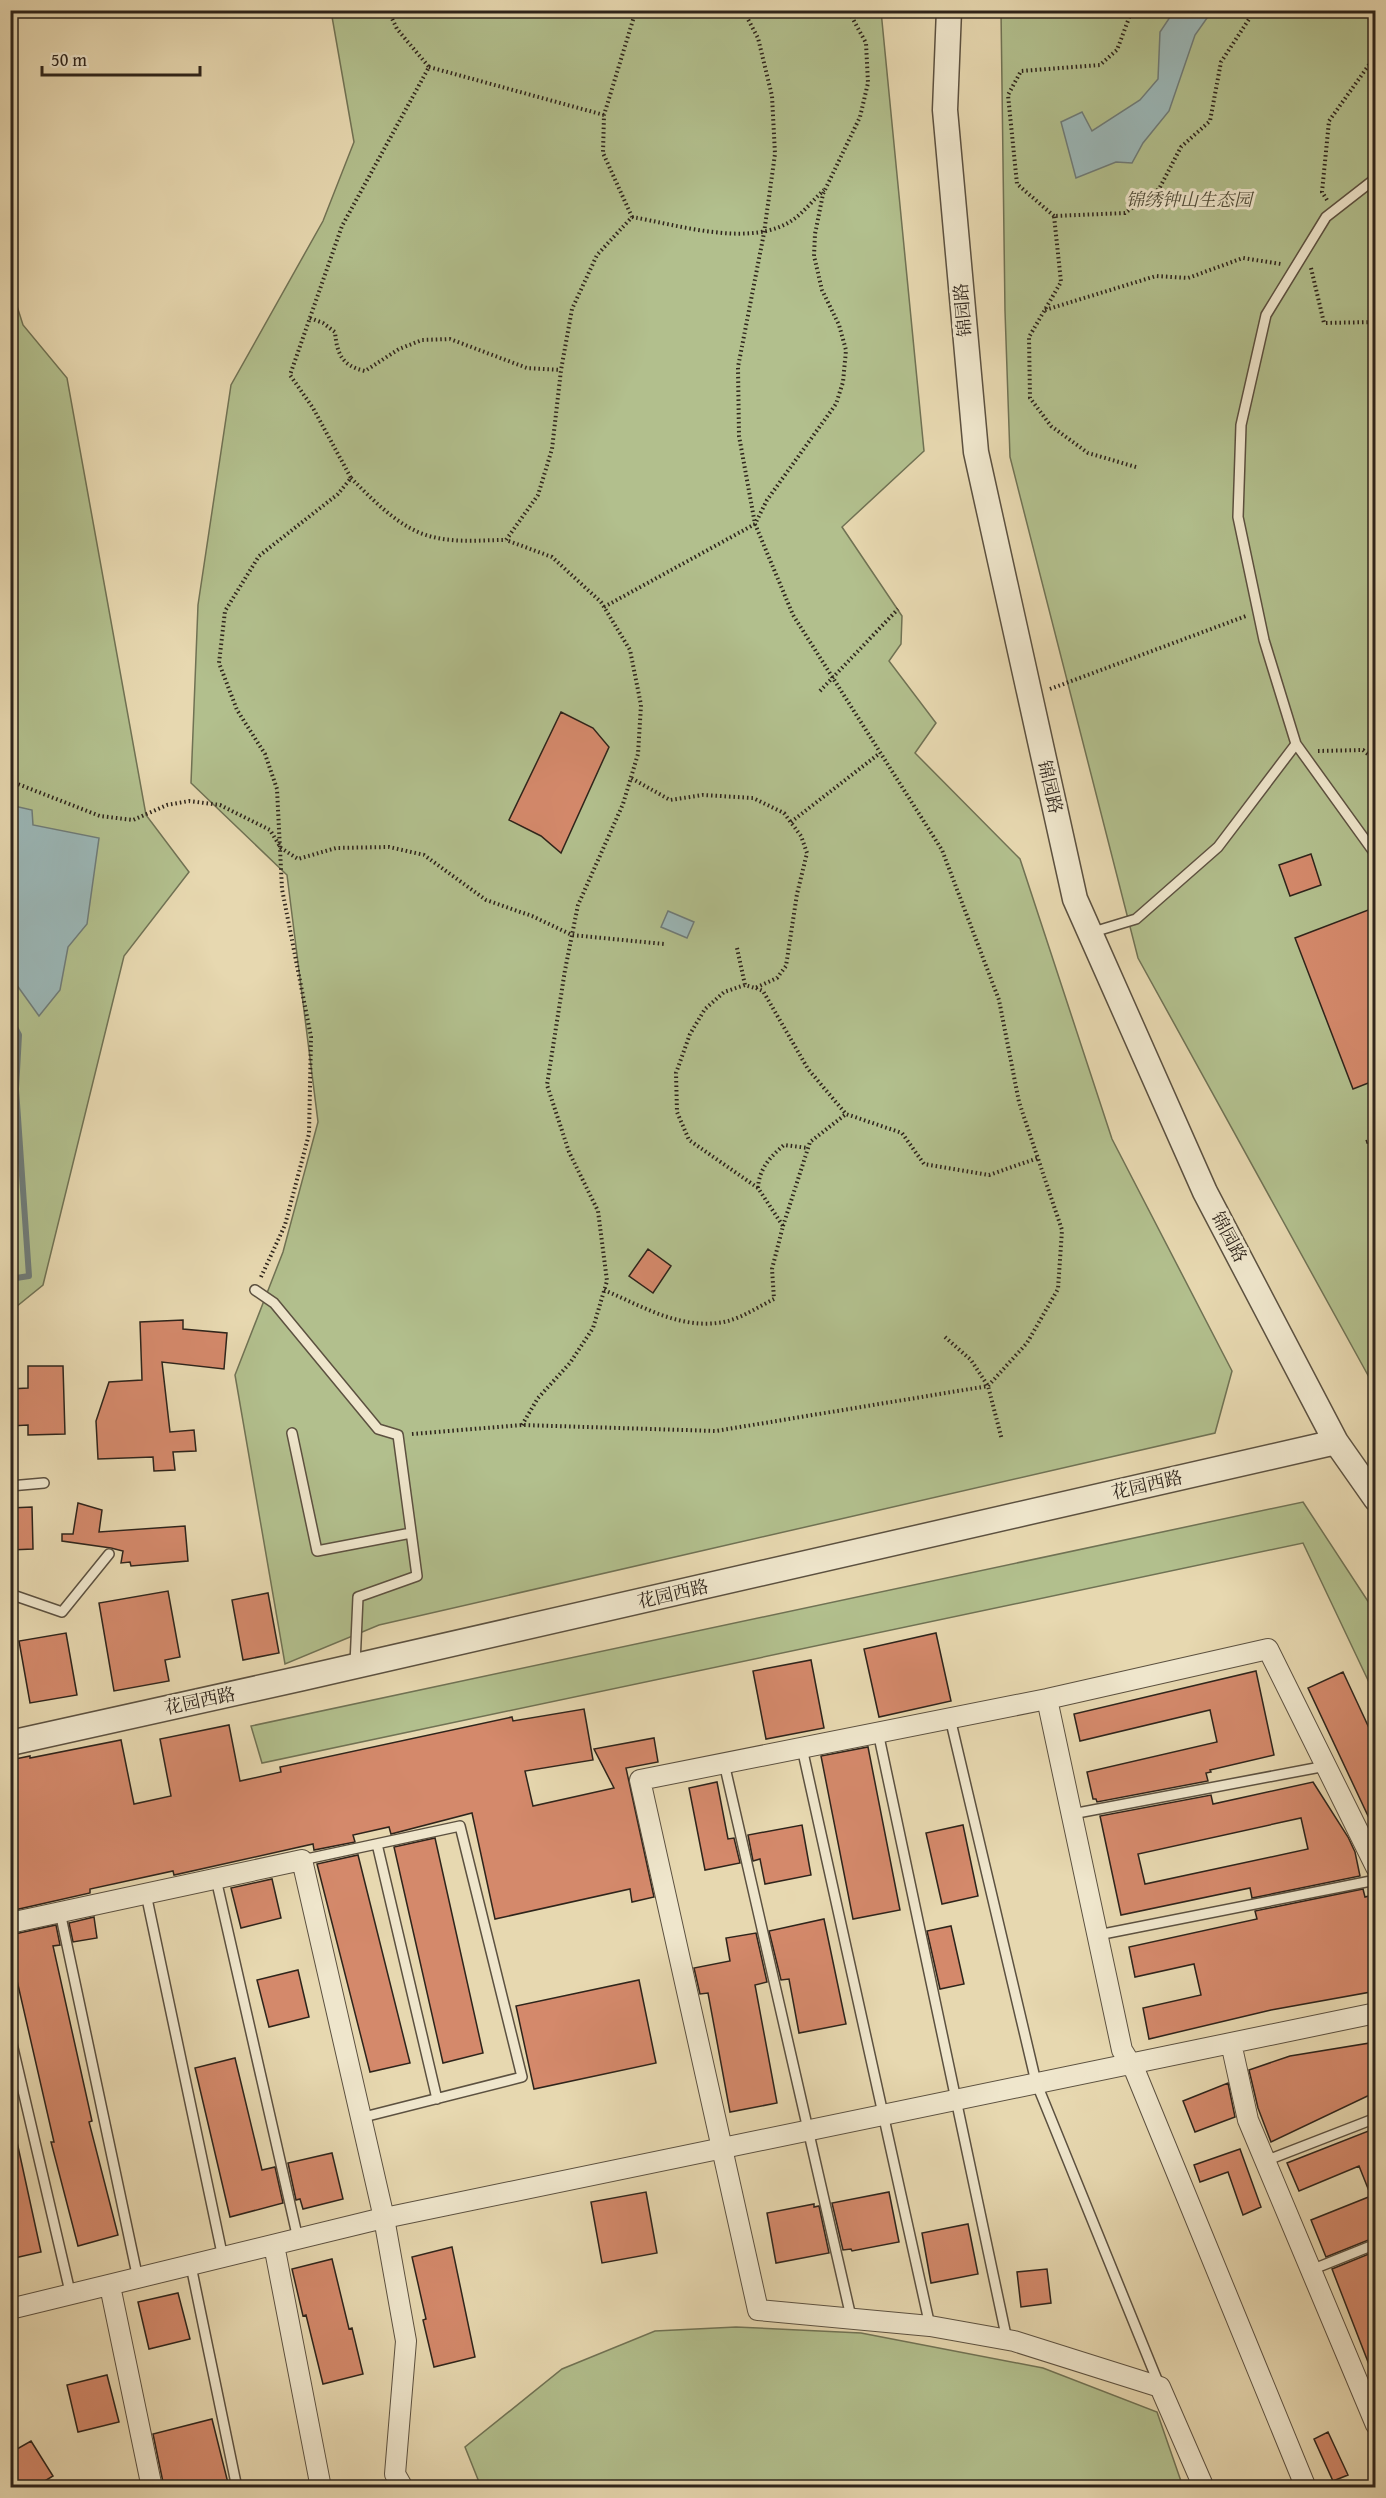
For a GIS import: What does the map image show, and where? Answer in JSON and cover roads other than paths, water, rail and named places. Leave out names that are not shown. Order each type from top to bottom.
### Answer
[{"type":"street","name":"锦园路","points":[[949,10],[945,110],[976,452],[1075,899],[1205,1192],[1336,1442],[1376,1499]]},
{"type":"street","name":"花园西路","points":[[10,1743],[1336,1442]]},
{"type":"street","points":[[1204,2487],[1160,2387],[1007,2340],[930,2326],[758,2310],[640,1780],[1047,1699],[1268,1649],[1376,1867]]},
{"type":"street","points":[[1047,1699],[1122,2050],[1130,2063],[1306,2487]]},
{"type":"street","points":[[10,1923],[302,1860],[384,2218],[406,2341],[395,2474],[403,2487]]},
{"type":"street","points":[[10,2309],[384,2218],[1376,2013]]},
{"type":"street","points":[[1231,2043],[1248,2120],[1311,2270],[1367,2383],[1376,2425]]},
{"type":"street","points":[[274,2245],[321,2487]]},
{"type":"street","points":[[110,2286],[152,2487]]},
{"type":"lane","points":[[1374,849],[1299,748],[1264,640],[1238,517],[1240,425],[1266,315],[1326,217],[1376,178]]},
{"type":"lane","points":[[1090,933],[1136,919],[1218,847],[1299,748]]},
{"type":"lane","points":[[255,1290],[274,1303],[378,1429],[398,1435],[417,1576],[358,1597],[355,1666]]},
{"type":"lane","points":[[292,1433],[317,1551],[411,1533]]},
{"type":"lane","points":[[10,1486],[44,1483]]},
{"type":"lane","points":[[10,1594],[62,1612],[109,1554]]},
{"type":"lane","points":[[950,1718],[1036,2082],[1160,2387]]},
{"type":"lane","points":[[878,1732],[1007,2340]]},
{"type":"lane","points":[[802,1748],[930,2326]]},
{"type":"lane","points":[[724,1763],[810,2129],[851,2317]]},
{"type":"lane","points":[[1072,1814],[1326,1766]]},
{"type":"lane","points":[[302,1860],[460,1826],[522,2078],[360,2118]]},
{"type":"lane","points":[[377,1844],[437,2099]]},
{"type":"lane","points":[[216,1879],[298,2239]]},
{"type":"lane","points":[[1098,1935],[1376,1880]]},
{"type":"lane","points":[[146,1893],[223,2258]]},
{"type":"lane","points":[[60,1912],[138,2279]]},
{"type":"lane","points":[[10,2035],[71,2296]]},
{"type":"lane","points":[[1265,2161],[1376,2118]]},
{"type":"lane","points":[[1311,2270],[1376,2244]]},
{"type":"lane","points":[[191,2266],[237,2487]]},
{"type":"water","points":[[1174,11],[1212,11],[1195,35],[1169,111],[1143,143],[1132,163],[1116,162],[1076,178],[1061,122],[1082,112],[1092,131],[1140,100],[1158,79],[1160,32]]},
{"type":"water","points":[[10,805],[32,810],[33,825],[99,838],[87,924],[68,947],[60,990],[39,1016],[11,977]]},
{"type":"water","points":[[668,911],[694,922],[687,938],[661,927]]},
{"type":"waterway","points":[[10,1018],[19,1035],[16,1089]]},
{"type":"waterway","points":[[10,1106],[16,1089],[29,1276],[10,1279]]},
{"type":"park label","name":"锦绣钟山生态园","points":[[1189,200]]}]
